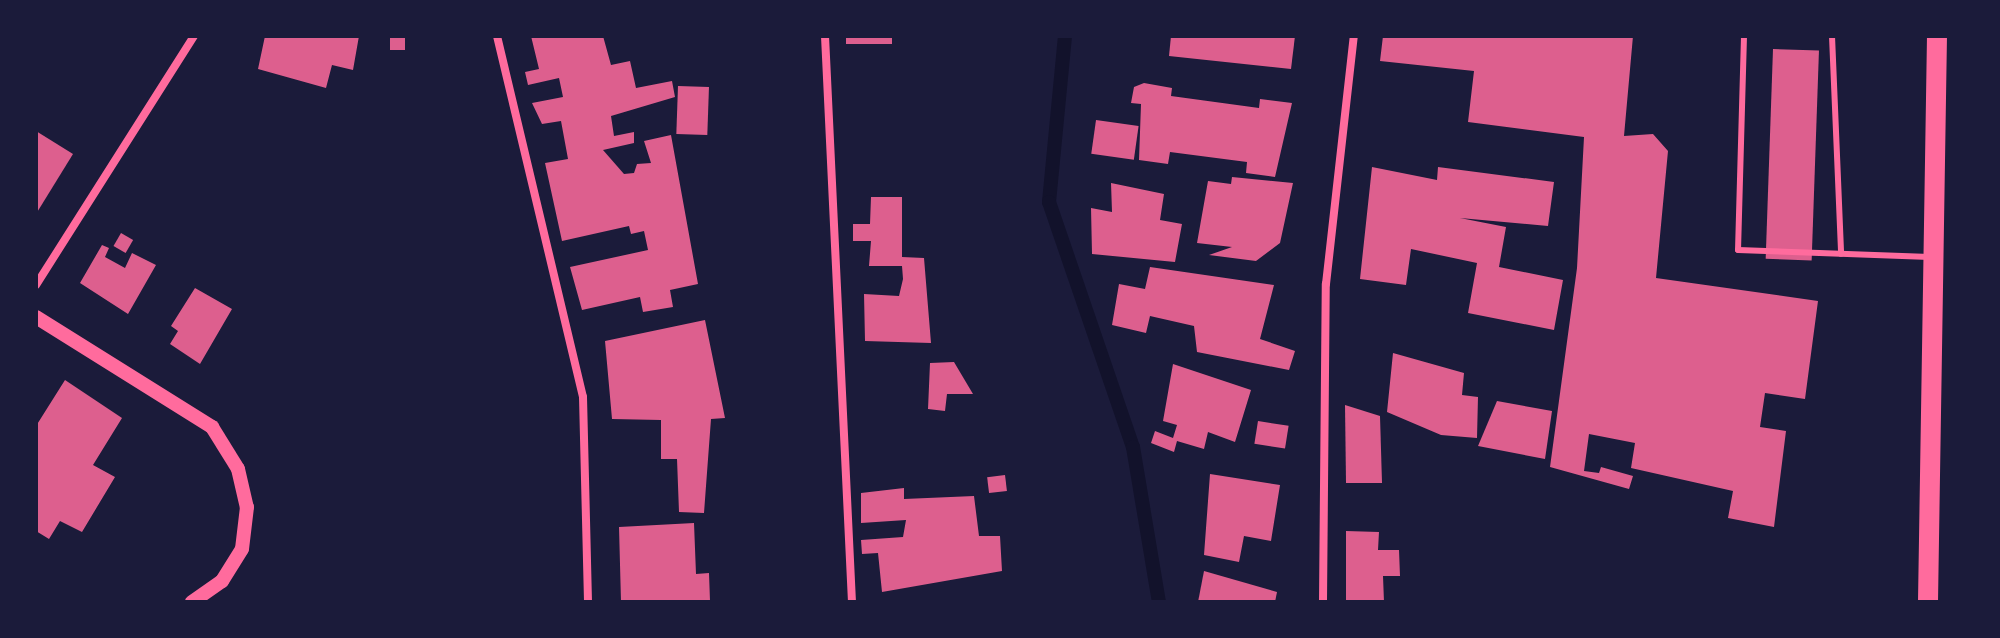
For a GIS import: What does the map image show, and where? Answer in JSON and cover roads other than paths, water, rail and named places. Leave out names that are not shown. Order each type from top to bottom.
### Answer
[{"type":"main road","points":[[1928,602],[1937,36]]},
{"type":"street","points":[[36,285],[194,36]]},
{"type":"street","points":[[497,36],[583,397],[588,602]]},
{"type":"street","points":[[825,36],[852,602]]},
{"type":"street","points":[[1323,602],[1326,284],[1354,36]]},
{"type":"street","points":[[36,317],[212,427],[238,469],[247,507],[242,549],[222,581],[192,602]]},
{"type":"lane","points":[[1744,36],[1738,250],[1934,257]]},
{"type":"lane","points":[[1832,36],[1841,254]]},
{"type":"waterway","points":[[1065,36],[1049,202],[1133,447],[1159,602]]}]
